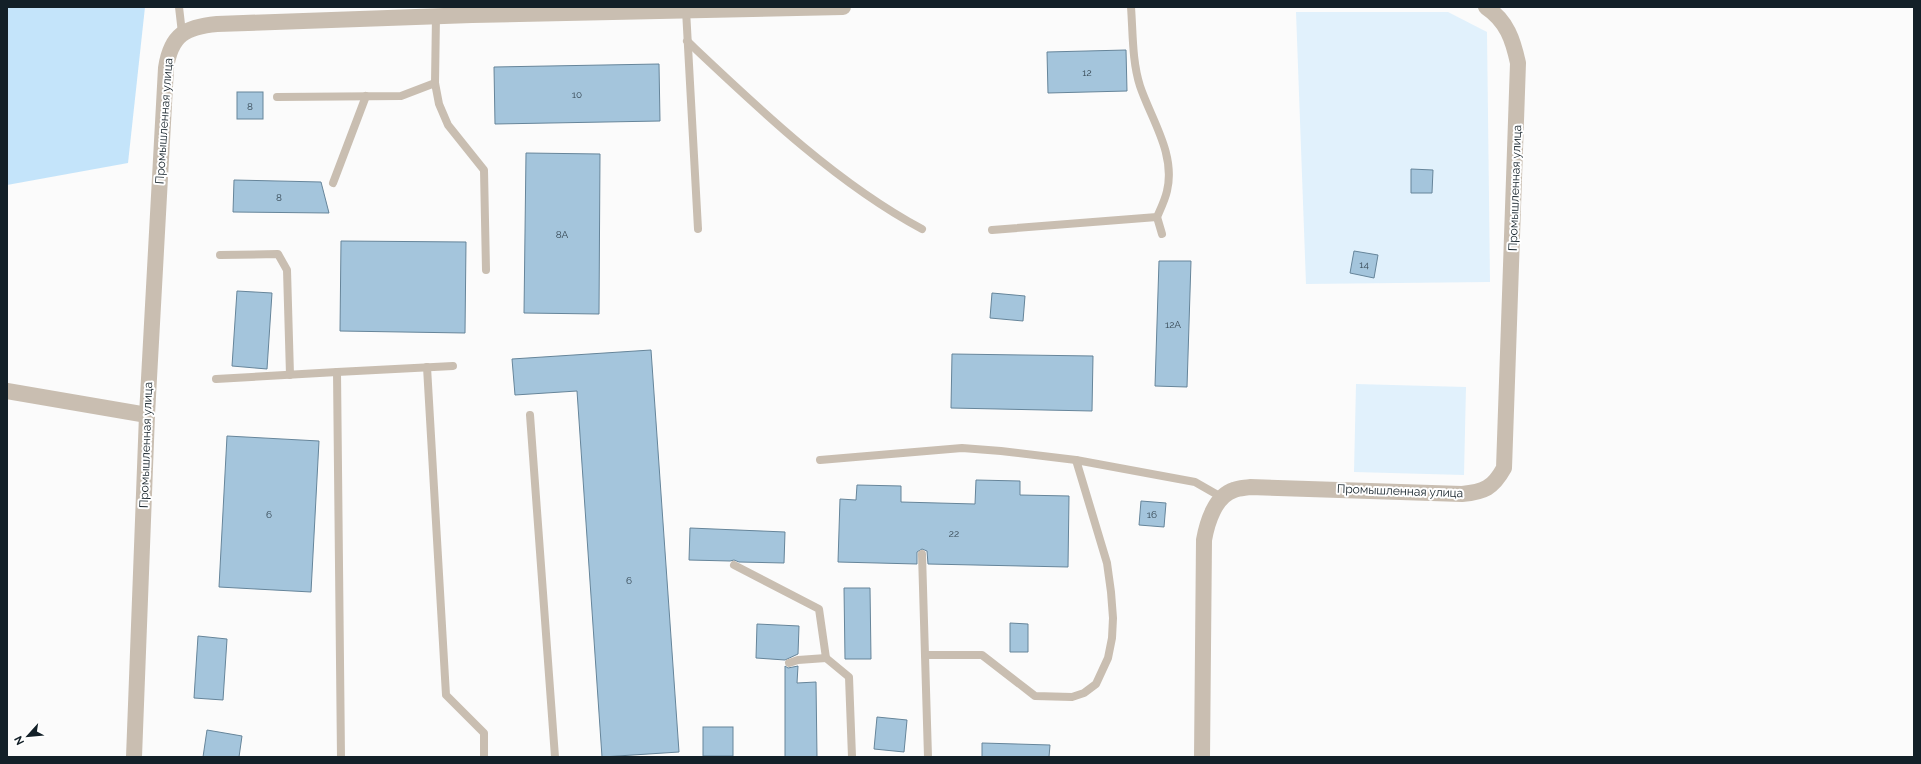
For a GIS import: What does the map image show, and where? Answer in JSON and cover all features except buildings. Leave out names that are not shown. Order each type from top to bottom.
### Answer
[{"type":"street","points":[[182,33],[203,26],[218,24],[436,16],[475,11],[686,10],[844,7]]},
{"type":"street","name":"Промышленная улица","points":[[1202,757],[1203,555],[1207,523],[1223,498],[1233,490],[1250,487],[1462,494],[1477,493],[1488,488],[1498,479],[1504,468],[1518,63],[1513,41],[1504,24],[1486,7]]},
{"type":"street","name":"Промышленная улица","points":[[134,757],[147,415],[166,68],[168,54],[174,41],[182,33]]},
{"type":"street","points":[[7,391],[147,415]]},
{"type":"lane","points":[[179,7],[182,33]]},
{"type":"lane","points":[[1132,7],[1136,66],[1140,86],[1161,138],[1168,163],[1167,190],[1158,217],[1162,234]]},
{"type":"lane","points":[[686,10],[698,229]]},
{"type":"lane","points":[[436,16],[435,83],[439,104],[448,125],[484,170],[486,270]]},
{"type":"lane","points":[[687,41],[758,109],[848,182],[889,210],[922,229]]},
{"type":"lane","points":[[277,97],[401,96],[435,83]]},
{"type":"lane","points":[[333,183],[366,96]]},
{"type":"lane","points":[[992,230],[1158,217]]},
{"type":"lane","points":[[220,255],[278,254],[287,270],[290,375]]},
{"type":"lane","points":[[216,379],[453,366]]},
{"type":"lane","points":[[428,367],[446,695],[484,733],[484,757]]},
{"type":"lane","points":[[337,372],[341,757]]},
{"type":"lane","points":[[530,415],[555,757]]},
{"type":"lane","points":[[820,460],[962,448],[1001,451],[1076,460],[1196,482],[1223,498]]},
{"type":"lane","points":[[925,655],[982,655],[1035,696],[1072,697],[1084,693],[1096,684],[1108,658],[1112,638],[1113,618],[1111,592],[1106,563],[1076,460]]},
{"type":"lane","points":[[922,554],[928,757]]},
{"type":"lane","points":[[734,565],[819,609],[826,658],[849,677],[852,757]]},
{"type":"lane","points":[[789,663],[798,660],[826,658]]},
{"type":"shaded area","points":[[7,7],[145,7],[128,163],[7,185]]},
{"type":"shaded area","points":[[1296,12],[1448,12],[1487,32],[1490,282],[1306,284]]},
{"type":"shaded area","points":[[1356,384],[1466,387],[1464,475],[1354,472]]}]
